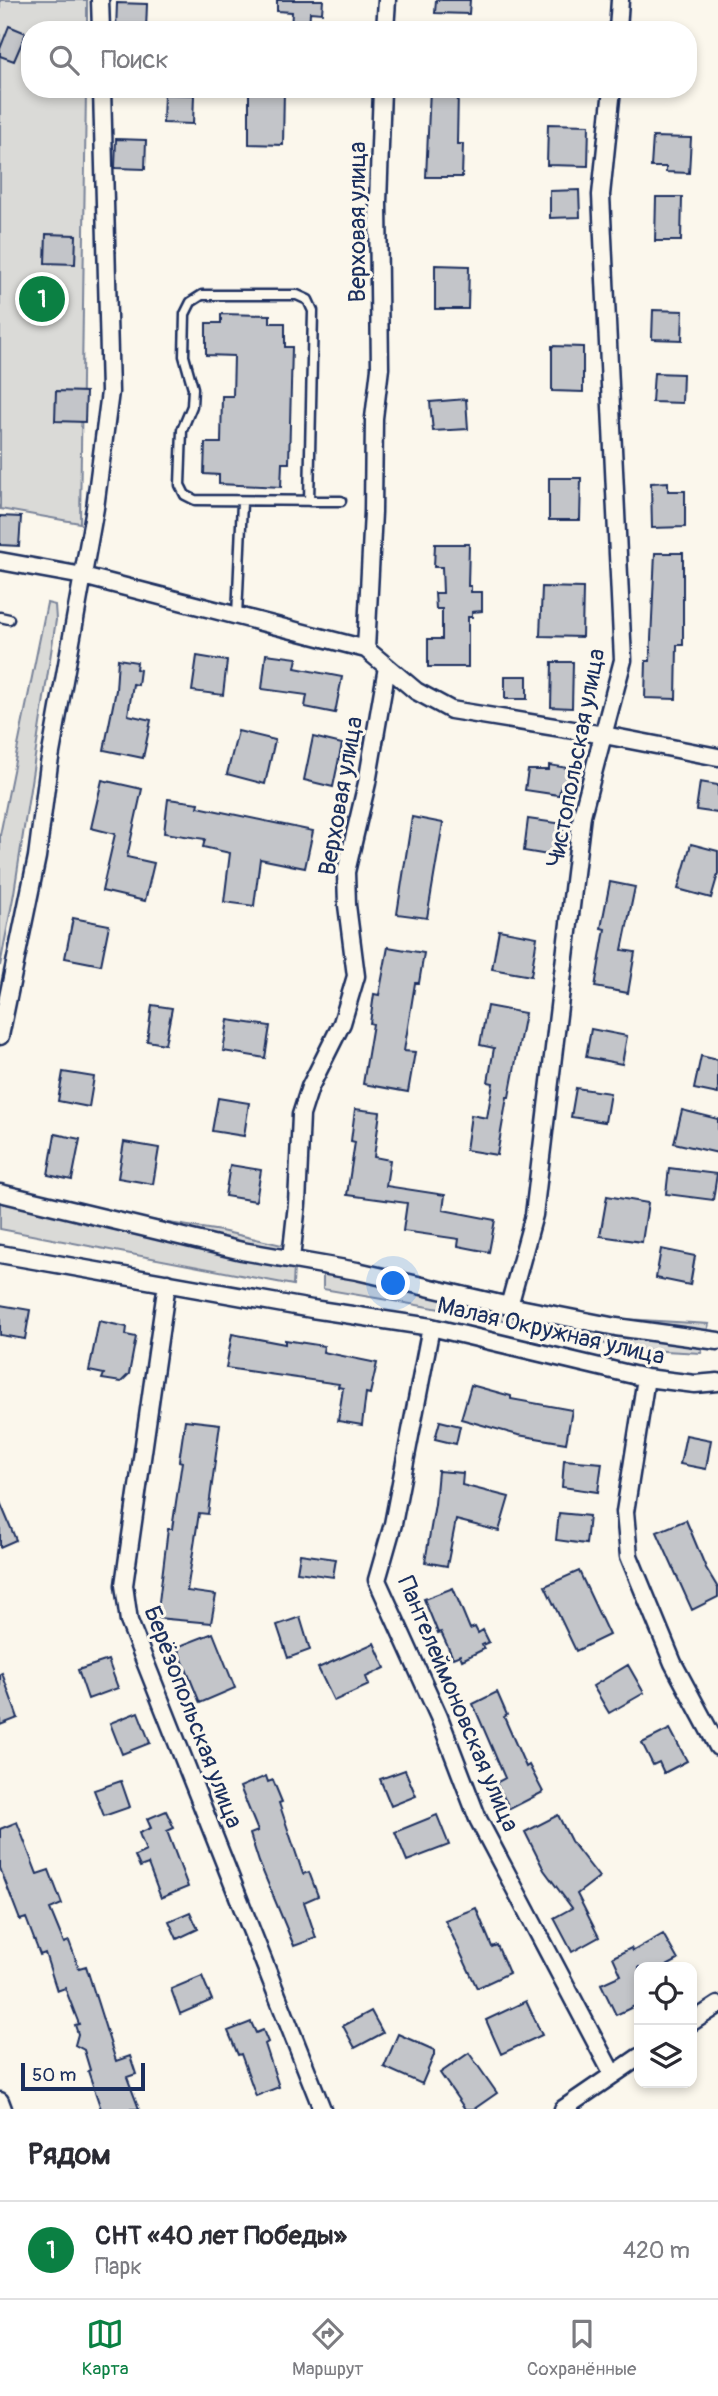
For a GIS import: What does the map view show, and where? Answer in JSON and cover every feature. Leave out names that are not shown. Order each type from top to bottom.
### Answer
[{"type":"street","points":[[100,0],[100,21]]},
{"type":"street","points":[[386,21],[387,0]]},
{"type":"street","points":[[619,21],[621,0]]},
{"type":"street","points":[[0,1036],[37,857],[49,764],[95,508],[110,392],[102,98]]},
{"type":"street","name":"Верховая улица","points":[[366,649],[373,512],[374,418],[380,368],[378,203],[382,98]]},
{"type":"street","name":"Чистопольская улица","points":[[509,1306],[534,1215],[582,815],[623,660],[601,195],[611,98]]},
{"type":"street","points":[[0,561],[83,576],[366,649],[416,691],[451,710],[718,757]]},
{"type":"street","name":"Верховая улица","points":[[291,1259],[297,1204],[301,1115],[310,1087],[342,1023],[356,976],[347,905],[346,872],[367,783],[387,667]]},
{"type":"street","points":[[0,1193],[204,1243],[357,1271],[509,1306],[718,1341]]},
{"type":"street","points":[[0,1254],[167,1283]]},
{"type":"street","name":"Малая Окружная улица","points":[[167,1283],[431,1327],[646,1378],[695,1384],[718,1382]]},
{"type":"street","name":"Берёзопольская улица","points":[[167,1283],[124,1585],[125,1602],[129,1621],[322,2109]]},
{"type":"street","name":"Пантелеймоновская улица","points":[[431,1327],[393,1524],[377,1580],[439,1717],[478,1819],[613,2075]]},
{"type":"street","points":[[646,1378],[625,1512],[629,1556],[673,1664],[718,1747]]},
{"type":"street","points":[[697,2019],[718,2005]]},
{"type":"street","points":[[563,2109],[634,2060]]},
{"type":"street","points":[[0,2101],[3,2109]]},
{"type":"lane","points":[[309,501],[313,311],[308,300],[297,295],[202,295],[191,302],[185,314],[184,356],[193,388],[192,406],[182,430],[180,485],[185,495],[195,500],[242,502],[341,501]]},
{"type":"lane","points":[[237,616],[242,502]]},
{"type":"shaded area","points":[[0,0],[87,0],[87,21],[21,21],[21,98],[86,98],[80,523],[0,509]]},
{"type":"shaded area","points":[[47,603],[55,605],[56,620],[14,893],[0,966],[0,835]]},
{"type":"shaded area","points":[[0,1197],[221,1231],[295,1248],[293,1285],[0,1229]]},
{"type":"shaded area","points":[[323,1259],[355,1262],[607,1318],[709,1324],[701,1353],[627,1349],[504,1320],[323,1289]]},
{"type":"building","points":[[277,0],[323,0],[322,13],[310,12],[310,21],[292,21],[292,12],[277,11]]},
{"type":"building","points":[[436,0],[470,0],[469,14],[435,13]]},
{"type":"building","points":[[117,3],[147,4],[146,21],[116,21]]},
{"type":"building","points":[[9,26],[21,31],[21,45],[14,61],[0,56]]},
{"type":"building","points":[[164,98],[194,98],[193,124],[163,123]]},
{"type":"building","points":[[249,98],[284,98],[283,145],[249,144]]},
{"type":"building","points":[[430,98],[458,98],[457,144],[463,144],[462,177],[426,177]]},
{"type":"building","points":[[548,124],[589,125],[588,166],[547,165]]},
{"type":"building","points":[[653,137],[691,138],[689,173],[666,172],[666,167],[651,167]]},
{"type":"building","points":[[116,139],[146,140],[145,169],[115,168]]},
{"type":"building","points":[[579,190],[580,217],[550,218],[550,191]]},
{"type":"building","points":[[656,197],[682,197],[681,241],[655,241]]},
{"type":"building","points":[[46,234],[76,235],[75,264],[45,263]]},
{"type":"building","points":[[435,265],[469,266],[468,309],[435,309]]},
{"type":"building","points":[[653,310],[683,311],[682,340],[652,339]]},
{"type":"building","points":[[221,314],[270,315],[270,323],[285,323],[285,347],[292,347],[289,463],[282,463],[281,487],[219,484],[219,475],[204,474],[205,443],[221,443],[222,396],[233,396],[234,356],[206,355],[206,323],[221,323]]},
{"type":"building","points":[[552,346],[583,347],[583,392],[552,391]]},
{"type":"building","points":[[654,373],[683,374],[682,403],[652,402]]},
{"type":"building","points":[[56,391],[86,392],[85,422],[55,421]]},
{"type":"building","points":[[466,399],[468,429],[433,431],[430,402]]},
{"type":"building","points":[[549,478],[581,478],[580,520],[549,520]]},
{"type":"building","points":[[668,482],[668,491],[685,491],[685,527],[652,528],[651,483]]},
{"type":"building","points":[[0,516],[21,517],[19,546],[0,545]]},
{"type":"building","points":[[435,544],[469,544],[468,586],[471,586],[471,592],[482,592],[482,611],[472,612],[472,617],[468,617],[468,667],[428,667],[428,639],[442,639],[442,609],[436,609],[435,593],[443,593],[442,567],[434,567]]},
{"type":"building","points":[[655,553],[683,553],[683,645],[677,645],[676,699],[645,698],[646,661],[650,661]]},
{"type":"building","points":[[542,587],[583,588],[582,637],[540,636]]},
{"type":"building","points":[[266,654],[297,658],[295,668],[342,677],[335,713],[305,707],[307,695],[262,689]]},
{"type":"building","points":[[197,656],[227,661],[223,695],[192,691]]},
{"type":"building","points":[[118,659],[137,662],[136,669],[140,670],[138,685],[133,684],[128,715],[151,720],[143,758],[104,750],[116,690]]},
{"type":"building","points":[[552,662],[573,662],[572,708],[551,707]]},
{"type":"building","points":[[505,676],[527,676],[527,699],[505,699]]},
{"type":"building","points":[[238,731],[275,740],[265,784],[227,774]]},
{"type":"building","points":[[313,737],[342,744],[333,787],[304,780]]},
{"type":"building","points":[[549,765],[568,768],[565,785],[561,785],[559,795],[525,790],[528,770],[549,770]]},
{"type":"building","points":[[102,780],[142,789],[127,857],[154,863],[145,901],[102,891],[115,834],[91,828]]},
{"type":"building","points":[[700,782],[718,785],[718,813],[696,810]]},
{"type":"building","points":[[168,799],[199,803],[198,807],[313,831],[305,868],[260,859],[254,906],[224,902],[230,853],[203,847],[205,839],[164,833]]},
{"type":"building","points":[[412,817],[443,823],[427,918],[397,914]]},
{"type":"building","points":[[528,819],[564,824],[560,857],[524,851]]},
{"type":"building","points":[[691,844],[718,851],[718,874],[711,898],[678,889]]},
{"type":"building","points":[[610,882],[635,887],[622,950],[635,952],[628,993],[595,987],[605,929],[601,928]]},
{"type":"building","points":[[73,918],[109,925],[101,965],[65,958]]},
{"type":"building","points":[[499,930],[537,937],[531,976],[492,969]]},
{"type":"building","points":[[388,947],[424,953],[419,983],[415,983],[404,1051],[415,1052],[408,1092],[363,1084],[373,1024],[370,1023],[374,994],[379,995]]},
{"type":"building","points":[[152,1005],[172,1008],[165,1044],[147,1041]]},
{"type":"building","points":[[487,1006],[525,1013],[497,1155],[466,1150],[471,1115],[487,1118],[493,1083],[488,1082],[494,1048],[480,1045]]},
{"type":"building","points":[[228,1020],[270,1026],[265,1058],[223,1051]]},
{"type":"building","points":[[591,1029],[627,1036],[622,1064],[586,1057]]},
{"type":"building","points":[[701,1056],[718,1060],[718,1094],[694,1089]]},
{"type":"building","points":[[63,1072],[94,1077],[89,1107],[58,1101]]},
{"type":"building","points":[[576,1088],[610,1093],[605,1122],[571,1117]]},
{"type":"building","points":[[218,1098],[249,1103],[244,1136],[212,1131]]},
{"type":"building","points":[[355,1109],[380,1112],[374,1157],[390,1160],[386,1186],[445,1195],[443,1210],[495,1220],[489,1252],[458,1246],[459,1239],[403,1231],[407,1203],[347,1195],[355,1142],[351,1141]]},
{"type":"building","points":[[682,1110],[718,1119],[718,1153],[674,1143]]},
{"type":"building","points":[[55,1134],[80,1139],[72,1180],[48,1175]]},
{"type":"building","points":[[124,1142],[159,1148],[153,1184],[118,1178]]},
{"type":"building","points":[[230,1165],[261,1170],[256,1201],[225,1196]]},
{"type":"building","points":[[669,1168],[717,1174],[713,1200],[666,1194]]},
{"type":"building","points":[[607,1196],[648,1203],[642,1242],[600,1236]]},
{"type":"building","points":[[661,1249],[695,1256],[690,1285],[656,1278]]},
{"type":"building","points":[[0,1305],[30,1310],[25,1339],[0,1335]]},
{"type":"building","points":[[99,1321],[127,1327],[126,1335],[136,1337],[129,1374],[121,1382],[102,1379],[104,1374],[89,1371]]},
{"type":"building","points":[[232,1334],[285,1344],[285,1340],[324,1346],[323,1352],[377,1363],[370,1394],[366,1393],[362,1425],[338,1421],[343,1388],[338,1387],[339,1384],[226,1368]]},
{"type":"building","points":[[471,1385],[511,1396],[511,1399],[572,1410],[566,1443],[518,1435],[461,1419]]},
{"type":"building","points":[[185,1420],[220,1424],[208,1514],[199,1513],[187,1591],[216,1595],[211,1623],[157,1618],[168,1529],[172,1529],[182,1462],[179,1461]]},
{"type":"building","points":[[440,1421],[460,1426],[456,1444],[435,1439]]},
{"type":"building","points":[[686,1435],[711,1440],[706,1469],[680,1464]]},
{"type":"building","points":[[564,1460],[602,1463],[598,1492],[562,1487]]},
{"type":"building","points":[[438,1471],[463,1473],[462,1485],[509,1497],[499,1531],[456,1520],[447,1566],[425,1562]]},
{"type":"building","points":[[0,1502],[16,1540],[0,1547]]},
{"type":"building","points":[[559,1513],[589,1516],[586,1544],[556,1540]]},
{"type":"building","points":[[686,1520],[706,1568],[718,1588],[718,1597],[692,1610],[657,1532]]},
{"type":"building","points":[[300,1554],[336,1559],[333,1577],[297,1572]]},
{"type":"building","points":[[579,1571],[609,1635],[576,1651],[545,1586]]},
{"type":"building","points":[[453,1588],[470,1629],[475,1627],[478,1633],[483,1630],[489,1642],[482,1645],[484,1649],[462,1660],[460,1655],[453,1658],[441,1632],[438,1633],[424,1599]]},
{"type":"building","points":[[300,1617],[310,1650],[288,1658],[277,1625]]},
{"type":"building","points":[[213,1633],[235,1688],[200,1703],[177,1647]]},
{"type":"building","points":[[374,1643],[385,1668],[366,1677],[369,1685],[334,1701],[318,1668]]},
{"type":"building","points":[[108,1660],[118,1688],[88,1699],[78,1670]]},
{"type":"building","points":[[628,1665],[644,1693],[609,1713],[593,1686]]},
{"type":"building","points":[[2,1673],[18,1718],[0,1725],[0,1674]]},
{"type":"building","points":[[497,1692],[507,1715],[504,1717],[526,1767],[529,1765],[543,1792],[510,1809],[496,1783],[505,1778],[473,1704]]},
{"type":"building","points":[[138,1712],[150,1743],[122,1754],[110,1723]]},
{"type":"building","points":[[670,1729],[687,1761],[664,1773],[659,1762],[653,1765],[642,1743]]},
{"type":"building","points":[[405,1770],[416,1796],[391,1806],[380,1779]]},
{"type":"building","points":[[266,1776],[268,1782],[273,1780],[282,1802],[279,1803],[303,1874],[309,1872],[318,1896],[304,1902],[316,1938],[294,1946],[259,1862],[250,1834],[258,1831],[240,1787]]},
{"type":"building","points":[[121,1781],[130,1807],[104,1816],[94,1790]]},
{"type":"building","points":[[166,1811],[174,1828],[167,1831],[188,1887],[161,1898],[148,1864],[140,1867],[135,1856],[146,1851],[139,1833],[151,1828],[147,1819]]},
{"type":"building","points":[[437,1815],[449,1845],[407,1861],[395,1832]]},
{"type":"building","points":[[558,1815],[571,1841],[599,1877],[577,1894],[599,1937],[572,1952],[554,1918],[572,1908],[544,1870],[525,1832]]},
{"type":"building","points":[[17,1822],[37,1874],[49,1870],[62,1904],[50,1909],[64,1943],[69,1941],[79,1968],[86,1966],[116,2061],[130,2056],[136,2074],[127,2077],[139,2109],[101,2109],[84,2050],[75,2045],[78,2034],[75,2025],[79,2024],[65,1988],[57,1991],[45,1953],[40,1955],[26,1918],[20,1920],[0,1868],[0,1829]]},
{"type":"building","points":[[476,1908],[492,1947],[497,1945],[509,1973],[477,1988],[445,1920]]},
{"type":"building","points":[[190,1912],[198,1929],[177,1939],[169,1921]]},
{"type":"building","points":[[663,1934],[678,1960],[634,1962],[634,2006],[616,2015],[601,1984],[621,1975],[613,1957],[631,1948],[633,1951]]},
{"type":"building","points":[[202,1976],[212,2000],[180,2014],[171,1989]]},
{"type":"building","points":[[526,2001],[542,2035],[501,2054],[486,2020]]},
{"type":"building","points":[[371,2011],[383,2033],[355,2048],[343,2026]]},
{"type":"building","points":[[251,2022],[256,2033],[263,2030],[279,2087],[256,2096],[241,2054],[238,2055],[228,2031]]},
{"type":"building","points":[[398,2034],[434,2050],[422,2084],[384,2067]]},
{"type":"building","points":[[469,2053],[497,2093],[474,2109],[465,2109],[440,2073]]},
{"type":"place","name":"СНТ «40 лет Победы»","points":[[42,299]]}]
